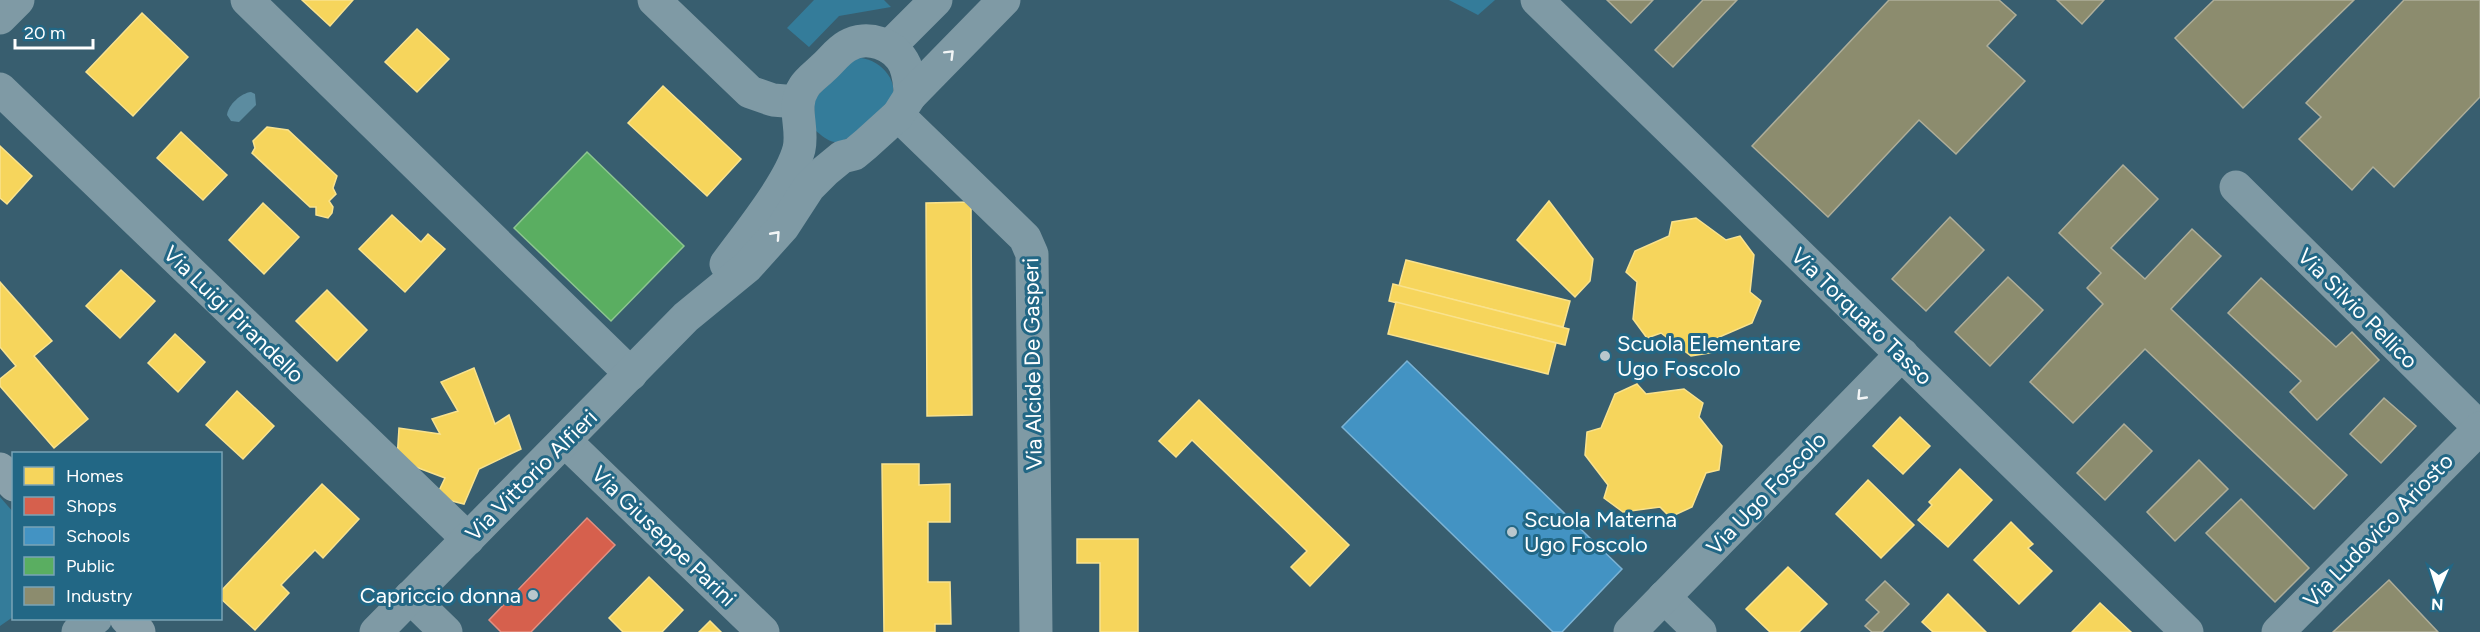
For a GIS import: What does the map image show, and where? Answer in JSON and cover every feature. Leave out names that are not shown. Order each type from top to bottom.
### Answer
[{"type":"main road","points":[[0,469],[12,483]]},
{"type":"main road","points":[[128,620],[139,632]]},
{"type":"street","points":[[0,18],[18,0]]},
{"type":"street","points":[[247,0],[631,374]]},
{"type":"street","points":[[654,0],[750,92],[773,100],[799,117],[827,153],[842,157]]},
{"type":"street","name":"Via Vittorio Alfieri","points":[[376,632],[686,317],[747,267],[783,227],[809,188],[842,157],[854,154],[904,106],[1004,0]]},
{"type":"street","name":"Via Torquato Tasso","points":[[1537,0],[2187,632]]},
{"type":"street","points":[[904,106],[909,78],[904,62],[889,47],[927,4]]},
{"type":"street","name":"Via Vittorio Alfieri","points":[[686,317],[790,171],[804,86],[847,46],[860,41],[874,40],[889,47]]},
{"type":"street","name":"Via Luigi Pirandello","points":[[0,89],[468,539]]},
{"type":"street","name":"Via Alcide De Gasperi","points":[[904,106],[1025,238],[1032,254],[1036,632]]},
{"type":"street","name":"Via Silvio Pellico","points":[[2236,187],[2480,428]]},
{"type":"street","name":"Via Ugo Foscolo","points":[[1630,632],[1902,354]]},
{"type":"street","name":"Via Ludovico Ariosto","points":[[2278,632],[2480,428]]},
{"type":"street","name":"Via Giuseppe Parini","points":[[565,441],[763,632]]},
{"type":"street","points":[[410,597],[446,632]]},
{"type":"street","points":[[1664,597],[1700,632]]},
{"type":"street","points":[[78,632],[93,620]]},
{"type":"shaded area","points":[[814,0],[884,0],[891,7],[839,16],[809,47],[787,28]]},
{"type":"shaded area","points":[[1449,0],[1495,0],[1478,15]]},
{"type":"shaded area","points":[[861,58],[876,63],[888,74],[892,81],[892,97],[878,116],[855,134],[835,142],[824,138],[815,130],[814,99],[852,60]]},
{"type":"shaded area","points":[[251,92],[255,94],[256,105],[239,122],[231,121],[227,115],[232,104],[239,97]]},
{"type":"shaded area","points":[[0,497],[12,511],[12,618],[0,626]]},
{"type":"building: Homes","points":[[302,0],[353,0],[330,26]]},
{"type":"building: Homes","points":[[142,13],[188,57],[133,116],[86,72]]},
{"type":"building: Homes","points":[[417,29],[449,59],[417,92],[385,62]]},
{"type":"building: Homes","points":[[663,86],[741,159],[707,196],[628,123]]},
{"type":"building: Homes","points":[[267,127],[288,130],[337,176],[333,188],[336,194],[329,201],[333,207],[332,213],[328,218],[316,215],[316,207],[310,207],[252,153],[255,148],[253,141]]},
{"type":"building: Homes","points":[[181,132],[227,175],[203,200],[157,158]]},
{"type":"building: Homes","points":[[0,146],[32,176],[7,204],[0,198]]},
{"type":"building: Homes","points":[[1549,201],[1593,259],[1590,281],[1575,297],[1517,240]]},
{"type":"building: Homes","points":[[971,202],[972,415],[927,416],[926,203]]},
{"type":"building: Homes","points":[[263,203],[299,237],[264,274],[229,240]]},
{"type":"building: Homes","points":[[392,215],[421,242],[428,234],[445,249],[405,292],[359,249]]},
{"type":"building: Homes","points":[[1696,218],[1726,240],[1740,236],[1754,255],[1750,292],[1761,301],[1752,323],[1717,338],[1715,352],[1691,356],[1661,333],[1647,338],[1633,319],[1637,282],[1626,272],[1635,251],[1669,236],[1672,222]]},
{"type":"building: Homes","points":[[1406,260],[1570,301],[1563,327],[1399,286]]},
{"type":"building: Homes","points":[[121,270],[155,301],[120,338],[86,306]]},
{"type":"building: Homes","points":[[0,282],[52,341],[34,356],[88,419],[54,448],[0,386],[0,379],[16,366],[0,347]]},
{"type":"building: Homes","points":[[1393,284],[1569,329],[1565,345],[1389,301]]},
{"type":"building: Homes","points":[[327,290],[367,330],[337,361],[296,321]]},
{"type":"building: Homes","points":[[1396,302],[1556,343],[1548,374],[1388,334]]},
{"type":"building: Homes","points":[[175,334],[205,362],[178,392],[148,363]]},
{"type":"building: Homes","points":[[474,368],[495,424],[509,415],[521,449],[479,469],[464,504],[436,497],[445,478],[397,460],[399,428],[440,434],[432,419],[458,411],[441,382]]},
{"type":"building: Homes","points":[[1637,384],[1646,394],[1684,389],[1703,403],[1699,417],[1722,446],[1719,470],[1706,473],[1692,507],[1670,517],[1660,507],[1623,512],[1604,498],[1608,485],[1585,455],[1587,432],[1601,428],[1615,394]]},
{"type":"building: Homes","points":[[237,391],[274,426],[243,459],[206,425]]},
{"type":"building: Homes","points":[[1199,400],[1349,545],[1310,586],[1291,567],[1307,551],[1192,440],[1176,457],[1159,441]]},
{"type":"building: Homes","points":[[1900,417],[1930,446],[1903,474],[1873,446]]},
{"type":"building: Homes","points":[[882,464],[919,464],[919,485],[950,484],[950,522],[928,522],[928,582],[950,582],[951,624],[935,624],[935,632],[884,632]]},
{"type":"building: Homes","points":[[1960,469],[1992,500],[1948,547],[1918,520],[1932,505],[1929,502]]},
{"type":"building: Homes","points":[[1868,480],[1914,525],[1881,558],[1836,514]]},
{"type":"building: Homes","points":[[322,484],[359,519],[323,558],[315,550],[281,585],[289,593],[255,630],[222,600],[222,590]]},
{"type":"building: Homes","points":[[2011,522],[2033,544],[2028,548],[2052,571],[2019,604],[1974,560]]},
{"type":"building: Homes","points":[[1077,539],[1138,539],[1138,632],[1100,632],[1100,563],[1077,563]]},
{"type":"building: Homes","points":[[1788,567],[1827,604],[1799,632],[1770,632],[1746,609]]},
{"type":"building: Homes","points":[[649,577],[683,610],[662,632],[623,632],[609,618]]},
{"type":"building: Homes","points":[[1948,594],[1986,632],[1933,632],[1922,622]]},
{"type":"building: Homes","points":[[2100,603],[2131,632],[2072,632]]},
{"type":"building: Homes","points":[[710,621],[721,632],[699,632]]},
{"type":"building: Shops","points":[[587,518],[615,545],[531,632],[501,632],[489,620]]},
{"type":"building: Schools","points":[[1407,361],[1622,569],[1562,632],[1553,632],[1342,427]]},
{"type":"building: Public","points":[[587,152],[684,246],[611,321],[514,228]]},
{"type":"building: Industry","points":[[1607,0],[1653,0],[1631,23]]},
{"type":"building: Industry","points":[[1703,0],[1737,0],[1673,67],[1655,50]]},
{"type":"building: Industry","points":[[1889,0],[1999,0],[2016,15],[1987,46],[2025,81],[1956,154],[1919,120],[1828,217],[1752,146]]},
{"type":"building: Industry","points":[[2057,0],[2104,0],[2082,24]]},
{"type":"building: Industry","points":[[2214,0],[2354,0],[2243,108],[2175,38]]},
{"type":"building: Industry","points":[[2404,0],[2480,0],[2480,97],[2394,187],[2373,167],[2352,190],[2299,139],[2321,117],[2306,103]]},
{"type":"building: Industry","points":[[2123,165],[2158,199],[2111,248],[2145,279],[2192,229],[2221,256],[2171,309],[2347,475],[2314,509],[2145,349],[2073,423],[2030,382],[2103,304],[2087,288],[2101,273],[2059,233]]},
{"type":"building: Industry","points":[[1950,217],[1984,250],[1926,311],[1892,279]]},
{"type":"building: Industry","points":[[2008,277],[2043,310],[1990,366],[1955,332]]},
{"type":"building: Industry","points":[[2261,278],[2336,347],[2352,332],[2379,360],[2317,420],[2290,392],[2301,381],[2228,313]]},
{"type":"building: Industry","points":[[2384,398],[2416,426],[2381,463],[2350,434]]},
{"type":"building: Industry","points":[[2124,424],[2152,451],[2105,500],[2077,473]]},
{"type":"building: Industry","points":[[2199,460],[2228,489],[2175,541],[2147,512]]},
{"type":"building: Industry","points":[[2241,499],[2309,568],[2275,602],[2206,533]]},
{"type":"building: Industry","points":[[2389,580],[2438,632],[2333,632]]},
{"type":"building: Industry","points":[[1885,581],[1909,604],[1882,632],[1872,632],[1865,626],[1879,612],[1866,600]]},
{"type":"place","name":"Scuola Elementare Ugo Foscolo","points":[[1605,356]]},
{"type":"place","name":"Scuola Materna Ugo Foscolo","points":[[1512,532]]},
{"type":"place","name":"Capriccio donna","points":[[533,595]]}]
